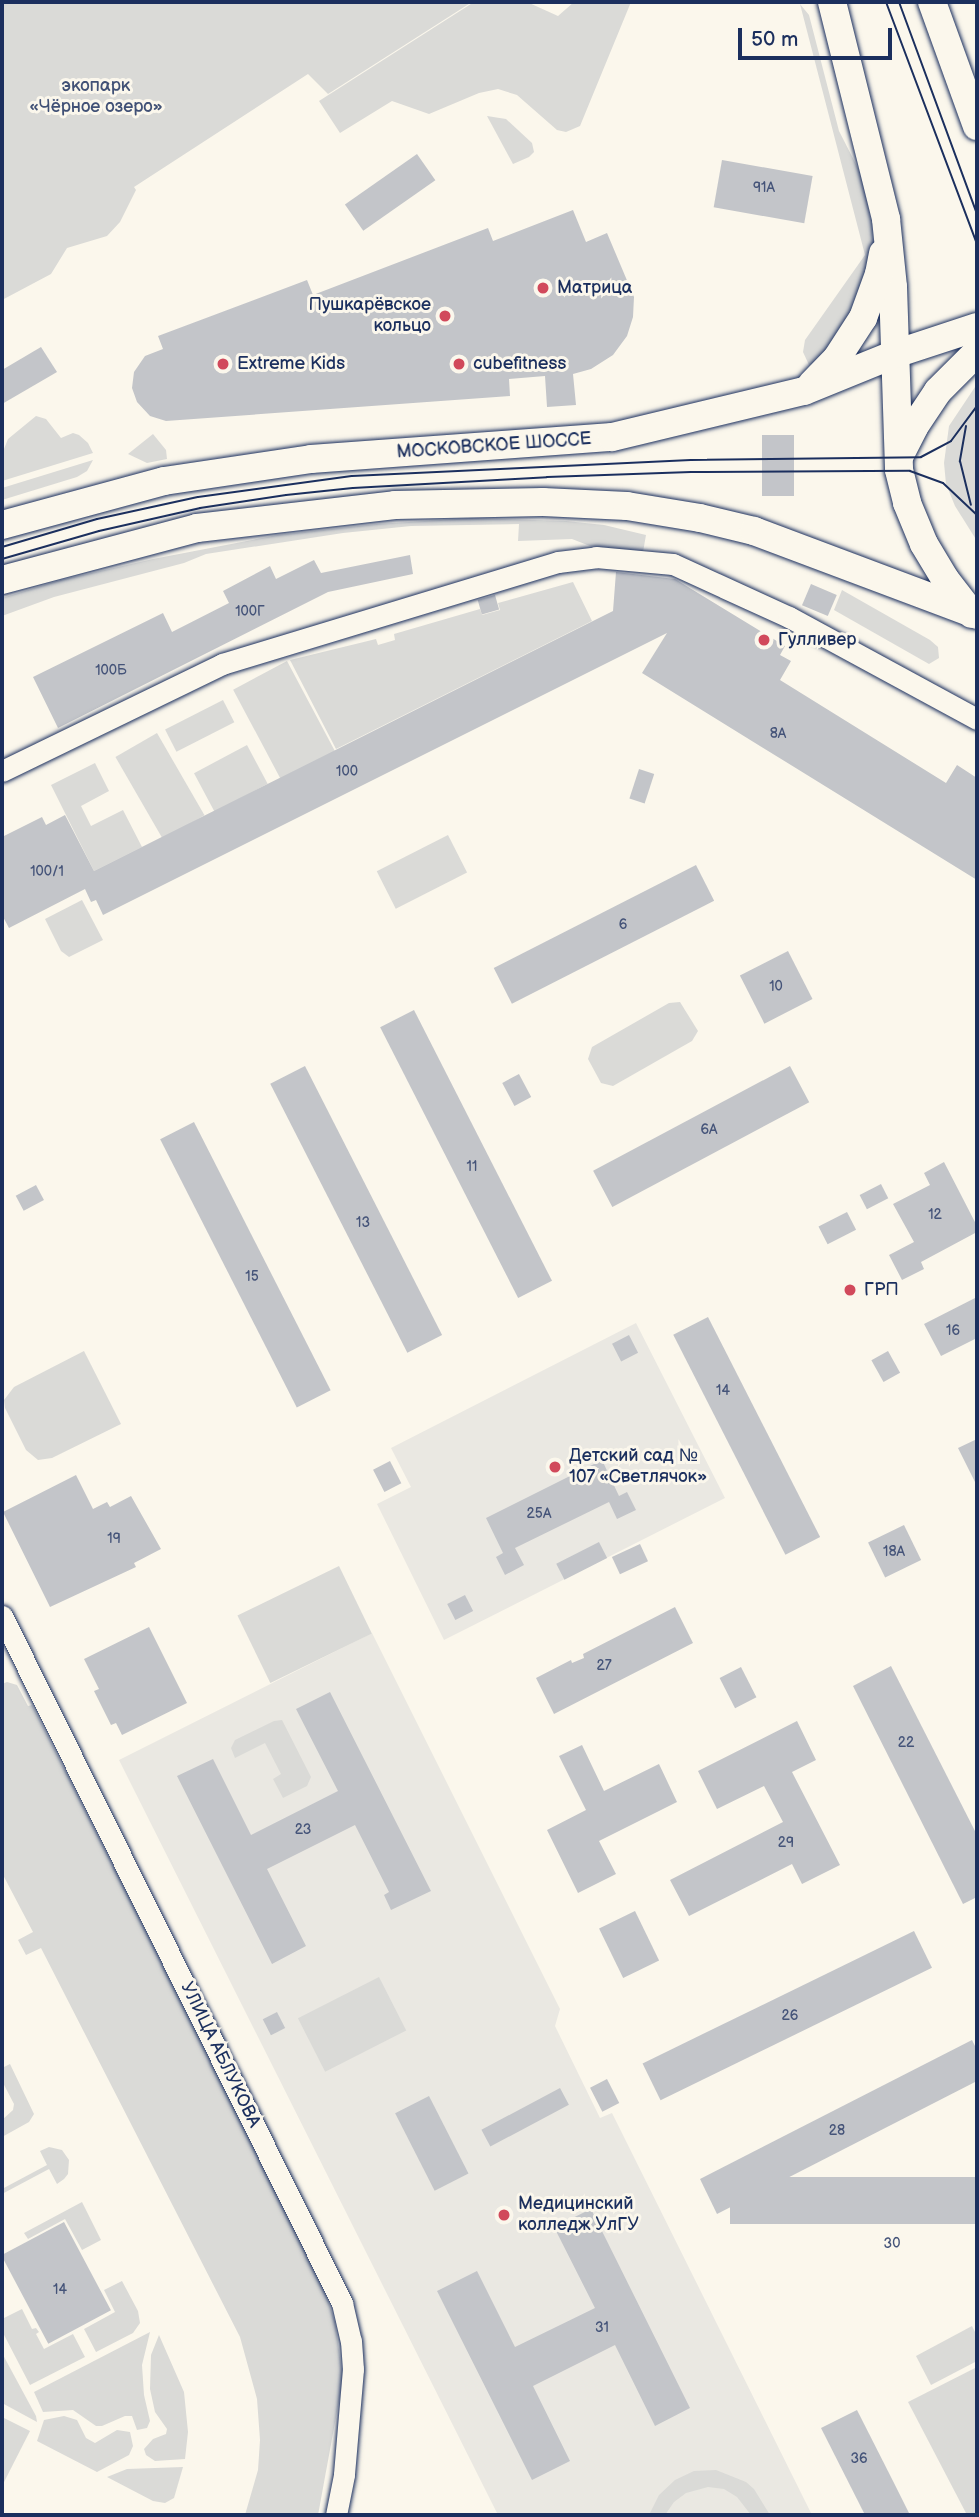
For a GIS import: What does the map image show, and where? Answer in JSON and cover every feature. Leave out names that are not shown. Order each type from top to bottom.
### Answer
[{"type":"main road","points":[[832,2],[886,219],[894,287],[898,459],[906,503],[924,544],[945,579],[975,615]]},
{"type":"main road","points":[[932,2],[977,126]]},
{"type":"main road","points":[[804,391],[837,358],[863,318],[879,274],[886,219]]},
{"type":"main road","name":"МОСКОВСКОЕ ШОССЕ","points":[[2,524],[164,481],[311,459],[612,437],[754,406],[804,391],[895,354],[977,327]]},
{"type":"main road","points":[[898,459],[931,400],[977,352]]},
{"type":"main road","points":[[2,580],[80,556],[210,526],[395,505],[543,502],[627,506],[754,531],[975,615]]},
{"type":"street","points":[[2,771],[222,664],[558,562],[596,557],[673,564],[789,617],[977,719]]},
{"type":"street","name":"УЛИЦА АБЛУКОВА","points":[[2,1616],[342,2303],[351,2341],[353,2370],[344,2476],[336,2515]]},
{"type":"shaded area","name":"Детский сад № 107 «Светлячок»","points":[[636,1323],[725,1498],[444,1640],[377,1504],[411,1487],[391,1448]]},
{"type":"shaded area","points":[[372,1633],[560,2009],[555,2026],[600,2118],[612,2113],[812,2515],[498,2515],[119,1760]]},
{"type":"green space","name":"экопарк «Чёрное озеро»","points":[[2,2],[472,2],[328,94],[308,74],[134,187],[136,190],[120,222],[107,236],[67,248],[51,274],[2,300]]},
{"type":"green space","points":[[474,2],[527,2],[558,16],[574,2],[631,2],[580,126],[566,132],[557,130],[517,95],[498,89],[479,93],[429,114],[392,101],[340,133],[319,101]]},
{"type":"green space","points":[[800,4],[809,15],[839,131],[861,174],[872,224],[874,253],[859,314],[817,361],[809,365],[803,352],[805,340],[865,255]]},
{"type":"green space","points":[[487,116],[506,119],[532,143],[534,152],[513,164]]},
{"type":"green space","points":[[977,384],[977,541],[955,506],[946,484],[944,463],[949,426]]},
{"type":"green space","points":[[36,416],[46,419],[61,438],[73,433],[79,435],[88,443],[93,453],[2,481],[2,454],[8,439]]},
{"type":"green space","points":[[153,434],[166,450],[167,459],[147,463],[128,454]]},
{"type":"green space","points":[[93,460],[87,471],[77,477],[2,500],[2,488]]},
{"type":"green space","points":[[472,518],[566,521],[604,525],[646,535],[643,552],[590,546],[572,539],[518,541],[519,524],[411,526],[343,533],[206,554],[184,563],[54,597],[2,616],[2,598],[61,580],[153,559],[278,535],[377,524]]},
{"type":"green space","points":[[573,582],[592,621],[336,749],[290,660],[376,639],[378,645],[395,640],[394,634],[480,609],[482,615],[500,610],[498,603]]},
{"type":"green space","points":[[842,590],[930,640],[938,647],[939,658],[929,664],[834,610]]},
{"type":"green space","points":[[287,661],[335,751],[281,780],[233,690]]},
{"type":"green space","points":[[223,700],[234,722],[176,752],[165,730]]},
{"type":"green space","points":[[157,733],[204,815],[163,839],[115,757]]},
{"type":"green space","points":[[247,745],[268,784],[215,812],[194,773]]},
{"type":"green space","points":[[95,763],[109,791],[81,806],[91,826],[123,810],[142,847],[94,871],[51,785]]},
{"type":"green space","points":[[448,835],[467,872],[396,909],[377,871]]},
{"type":"green space","points":[[82,900],[103,940],[69,957],[61,951],[45,919]]},
{"type":"green space","points":[[680,1002],[698,1031],[692,1041],[613,1086],[601,1083],[588,1059],[592,1047],[669,1003]]},
{"type":"green space","points":[[84,1351],[121,1424],[52,1458],[38,1460],[26,1450],[5,1408],[4,1400],[14,1387]]},
{"type":"green space","points":[[339,1566],[372,1633],[270,1683],[237,1616]]},
{"type":"green space","points":[[7,1682],[17,1685],[28,1706],[32,1705],[320,2277],[335,2322],[343,2379],[318,2515],[245,2515],[258,2470],[260,2440],[257,2399],[240,2337],[41,1948],[26,1955],[18,1940],[33,1932],[2,1873],[2,1684]]},
{"type":"green space","points":[[282,1720],[311,1777],[307,1786],[283,1798],[273,1779],[281,1774],[265,1743],[235,1758],[231,1748],[235,1740],[274,1721]]},
{"type":"green space","points":[[379,1977],[406,2030],[325,2072],[298,2018]]},
{"type":"green space","points":[[10,2064],[34,2114],[29,2122],[2,2137],[2,2120],[13,2110],[14,2104],[2,2081],[2,2068]]},
{"type":"green space","points":[[49,2147],[62,2150],[69,2160],[68,2174],[64,2179],[57,2184],[49,2169],[2,2194],[2,2189],[47,2165],[40,2151]]},
{"type":"green space","points":[[82,2202],[101,2240],[82,2250],[65,2219],[28,2239],[24,2233]]},
{"type":"green space","points":[[122,2281],[138,2311],[140,2323],[133,2333],[96,2352],[84,2329],[115,2312],[104,2290]]},
{"type":"green space","points":[[22,2309],[32,2329],[36,2328],[39,2332],[36,2334],[44,2349],[73,2334],[85,2357],[30,2385],[2,2331],[2,2319]]},
{"type":"green space","points":[[972,2326],[977,2336],[977,2361],[931,2385],[916,2356]]},
{"type":"green space","points":[[150,2332],[142,2365],[144,2395],[150,2421],[147,2428],[137,2430],[132,2416],[96,2426],[73,2410],[43,2412],[34,2392]]},
{"type":"green space","points":[[159,2335],[184,2392],[188,2432],[185,2459],[155,2461],[146,2455],[144,2449],[153,2439],[166,2434],[167,2429],[155,2412],[150,2389],[151,2355]]},
{"type":"green space","points":[[2,2353],[36,2416],[37,2422],[2,2403]]},
{"type":"green space","points":[[977,2367],[977,2515],[967,2515],[908,2402]]},
{"type":"green space","points":[[64,2416],[77,2420],[86,2438],[95,2443],[117,2430],[130,2432],[133,2446],[129,2455],[97,2472],[37,2441],[44,2420]]},
{"type":"green space","points":[[2,2417],[30,2431],[2,2486]]},
{"type":"green space","points":[[183,2467],[174,2498],[165,2503],[153,2501],[107,2477],[127,2469]]},
{"type":"green space","points":[[716,2470],[746,2482],[754,2489],[770,2515],[751,2515],[737,2497],[724,2489],[708,2487],[686,2493],[674,2502],[665,2515],[649,2515],[659,2495],[675,2480],[694,2471]]},
{"type":"building","points":[[417,154],[435,180],[363,231],[345,204]]},
{"type":"building","points":[[722,160],[813,176],[804,223],[714,207]]},
{"type":"building","name":"Пушкарёвское кольцо","points":[[573,210],[586,242],[607,233],[634,297],[633,317],[627,336],[613,355],[591,369],[573,374],[576,405],[547,407],[545,376],[509,379],[510,396],[166,421],[150,416],[137,402],[132,388],[134,372],[145,356],[163,349],[158,336],[307,280],[313,295],[488,228],[493,241]]},
{"type":"building","points":[[41,347],[57,372],[2,404],[2,370]]},
{"type":"building","points":[[762,435],[794,435],[794,496],[762,496]]},
{"type":"building","points":[[410,555],[413,574],[328,592],[58,728],[33,677],[163,613],[172,632],[229,603],[223,591],[270,566],[276,579],[314,560],[321,573]]},
{"type":"building","points":[[616,572],[675,579],[785,646],[780,655],[791,661],[780,680],[946,783],[957,765],[977,778],[977,880],[642,673],[667,633],[103,915],[96,900],[91,902],[85,889],[9,928],[2,915],[2,837],[42,817],[46,825],[65,815],[94,871],[613,611]]},
{"type":"building","points":[[811,584],[837,595],[828,616],[802,605]]},
{"type":"building","points":[[495,595],[499,609],[482,614],[478,600]]},
{"type":"building","points":[[639,769],[654,774],[645,803],[629,798]]},
{"type":"building","points":[[696,865],[714,901],[512,1004],[494,968]]},
{"type":"building","points":[[788,951],[813,999],[764,1024],[740,976]]},
{"type":"building","points":[[414,1010],[552,1281],[518,1298],[380,1027]]},
{"type":"building","points":[[305,1066],[442,1335],[407,1353],[270,1084]]},
{"type":"building","points":[[790,1066],[809,1102],[612,1207],[593,1171]]},
{"type":"building","points":[[519,1074],[531,1097],[514,1106],[502,1083]]},
{"type":"building","points":[[194,1122],[331,1390],[297,1407],[160,1139]]},
{"type":"building","points":[[944,1162],[977,1226],[977,1232],[921,1262],[924,1269],[902,1280],[889,1255],[914,1242],[893,1204],[930,1185],[924,1173]]},
{"type":"building","points":[[881,1184],[888,1198],[867,1209],[860,1195]]},
{"type":"building","points":[[36,1185],[44,1200],[24,1211],[16,1196]]},
{"type":"building","points":[[847,1212],[856,1230],[828,1244],[818,1227]]},
{"type":"building","points":[[977,1297],[977,1338],[941,1356],[924,1324]]},
{"type":"building","points":[[708,1317],[820,1537],[785,1555],[673,1335]]},
{"type":"building","points":[[629,1335],[638,1353],[621,1361],[612,1344]]},
{"type":"building","points":[[888,1351],[900,1373],[884,1382],[871,1360]]},
{"type":"building","points":[[977,1439],[977,1486],[958,1448]]},
{"type":"building","points":[[602,1460],[619,1496],[627,1492],[636,1510],[617,1519],[609,1502],[515,1548],[524,1565],[505,1575],[496,1557],[503,1553],[486,1518]]},
{"type":"building","points":[[390,1461],[401,1483],[384,1492],[373,1470]]},
{"type":"building","points":[[76,1475],[93,1509],[107,1502],[110,1507],[131,1496],[161,1549],[134,1563],[136,1567],[50,1607],[3,1512]]},
{"type":"building","points":[[904,1525],[921,1560],[885,1578],[868,1543]]},
{"type":"building","points":[[599,1542],[607,1558],[564,1580],[556,1564]]},
{"type":"building","points":[[640,1544],[648,1561],[620,1574],[612,1557]]},
{"type":"building","points":[[465,1595],[473,1611],[455,1620],[447,1604]]},
{"type":"building","points":[[675,1607],[693,1643],[554,1714],[536,1678],[571,1660],[572,1663],[584,1658],[583,1654]]},
{"type":"building","points":[[149,1627],[187,1703],[122,1735],[116,1723],[111,1725],[94,1691],[99,1689],[84,1659]]},
{"type":"building","points":[[891,1666],[977,1835],[977,1897],[963,1904],[853,1686]]},
{"type":"building","points":[[741,1667],[756,1697],[735,1708],[720,1678]]},
{"type":"building","points":[[330,1692],[431,1891],[391,1910],[384,1895],[389,1892],[355,1825],[267,1869],[306,1946],[272,1964],[177,1776],[213,1759],[251,1835],[338,1791],[296,1709]]},
{"type":"building","points":[[797,1721],[816,1760],[792,1772],[840,1865],[802,1884],[792,1864],[689,1916],[670,1880],[783,1822],[764,1786],[717,1809],[698,1771]]},
{"type":"building","points":[[582,1745],[604,1791],[659,1764],[677,1802],[599,1841],[616,1874],[578,1893],[547,1830],[586,1810],[559,1756]]},
{"type":"building","points":[[635,1911],[659,1960],[623,1978],[599,1929]]},
{"type":"building","points":[[914,1931],[932,1968],[661,2100],[643,2063]]},
{"type":"building","points":[[277,2012],[285,2028],[271,2035],[263,2019]]},
{"type":"building","points":[[972,2040],[977,2050],[977,2081],[717,2214],[700,2179]]},
{"type":"building","points":[[607,2079],[619,2103],[602,2112],[590,2088]]},
{"type":"building","points":[[560,2088],[569,2105],[490,2147],[481,2130]]},
{"type":"building","points":[[429,2096],[468,2174],[435,2191],[395,2113]]},
{"type":"building","points":[[730,2177],[977,2177],[977,2224],[730,2224]]},
{"type":"building","points":[[591,2209],[690,2408],[655,2426],[615,2345],[533,2386],[570,2461],[532,2480],[437,2291],[477,2271],[515,2347],[595,2308],[554,2227]]},
{"type":"building","points":[[64,2222],[111,2310],[48,2344],[2,2255]]},
{"type":"building","points":[[857,2410],[910,2515],[865,2515],[821,2428]]},
{"type":"tram line","points":[[886,2],[977,244]]},
{"type":"tram line","points":[[899,2],[977,214]]},
{"type":"tram line","points":[[2,547],[97,519],[198,497],[352,476],[691,460],[921,457],[951,441],[977,406]]},
{"type":"tram line","points":[[966,426],[960,461],[971,505]]},
{"type":"tram line","points":[[2,559],[99,531],[200,508],[286,495],[353,488],[547,477],[691,472],[910,471],[943,483],[977,515]]},
{"type":"place","name":"Матрица","points":[[543,288]]},
{"type":"place","name":"Пушкарёвское кольцо","points":[[445,316]]},
{"type":"place","name":"Extreme Kids","points":[[223,364]]},
{"type":"place","name":"cubefitness","points":[[459,364]]},
{"type":"place","name":"Гулливер","points":[[764,640]]},
{"type":"place","name":"ГРП","points":[[850,1290]]},
{"type":"place","name":"Детский сад № 107 «Светлячок»","points":[[555,1467]]},
{"type":"place","name":"Медицинский колледж УлГУ","points":[[504,2215]]}]
